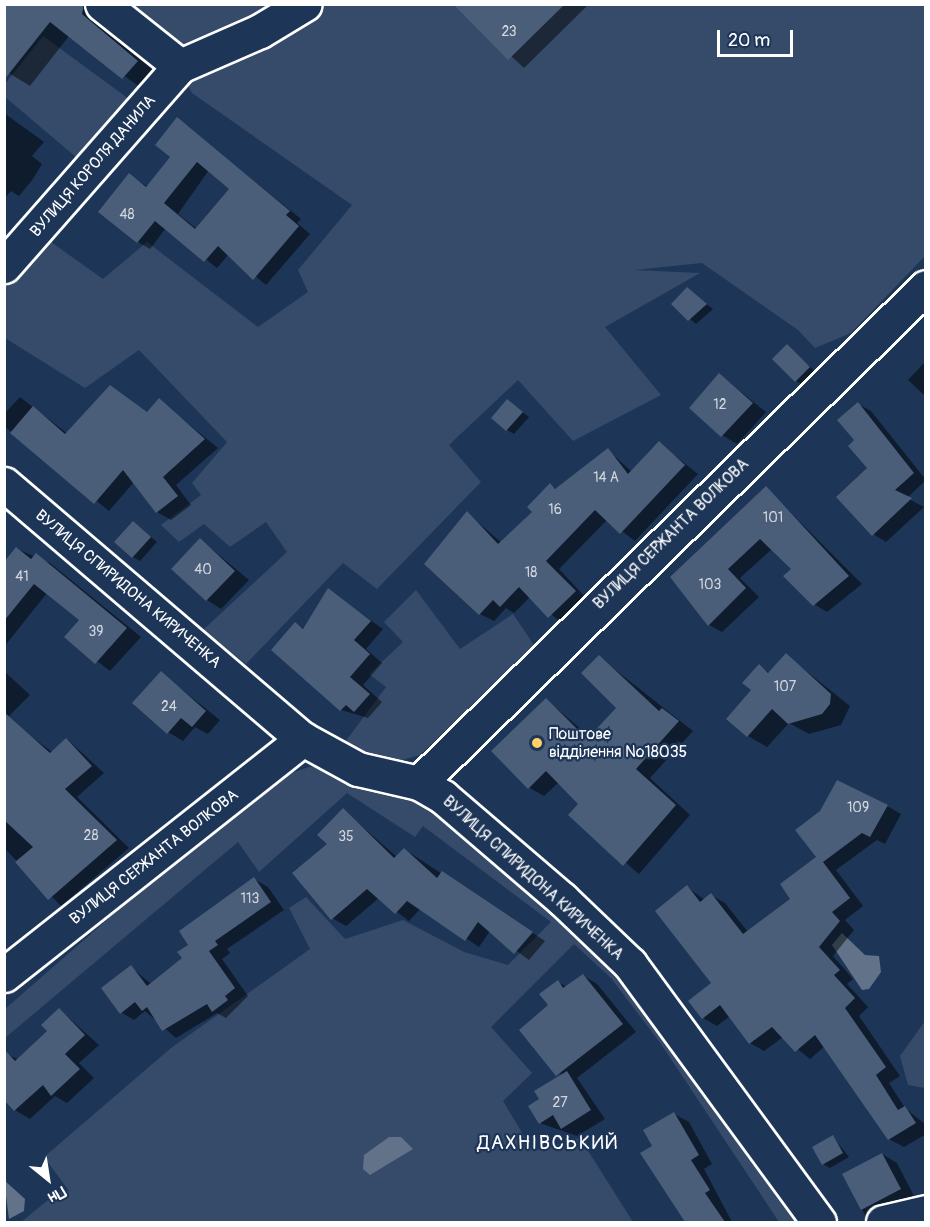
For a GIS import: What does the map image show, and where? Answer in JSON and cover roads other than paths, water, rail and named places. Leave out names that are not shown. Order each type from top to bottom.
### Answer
[{"type":"street","points":[[102,4],[180,66],[260,31],[305,4]]},
{"type":"street","name":"ВУЛИЦЯ КОРОЛЯ ДАНИЛА","points":[[4,266],[180,66]]},
{"type":"street","name":"ВУЛИЦЯ СЕРЖАНТА ВОЛКОВА","points":[[419,783],[926,287]]},
{"type":"street","name":"ВУЛИЦЯ СПИРИДОНА КИРИЧЕНКА","points":[[4,484],[303,739],[358,769],[419,783],[562,899],[630,964],[819,1222]]},
{"type":"street","name":"ВУЛИЦЯ СЕРЖАНТА ВОЛКОВА","points":[[4,975],[303,739]]},
{"type":"street","points":[[883,1222],[926,1212]]},
{"type":"place","name":"Поштове відділення №18035","points":[[537,743]]},
{"type":"district","name":"ДАХНІВСЬКИЙ","points":[[548,1142]]}]
